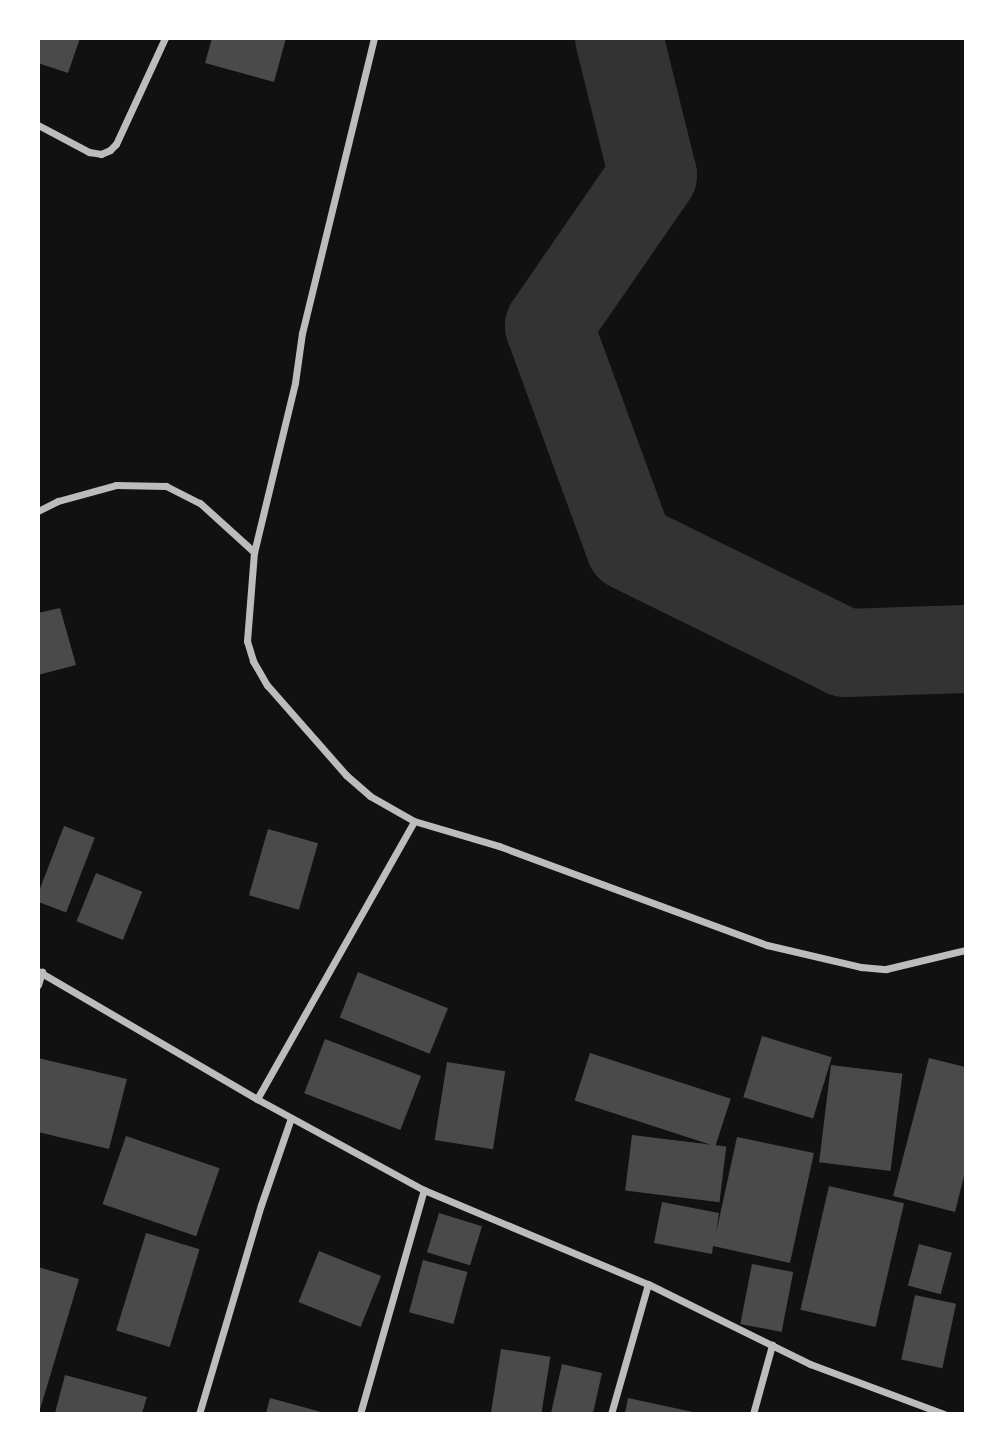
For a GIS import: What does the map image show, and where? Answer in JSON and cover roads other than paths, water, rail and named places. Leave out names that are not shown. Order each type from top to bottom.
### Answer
[{"type":"street","points":[[38,125],[89,152],[101,153],[110,150],[116,144],[165,38]]},
{"type":"street","points":[[374,38],[307,309],[295,383],[254,552],[247,641],[253,660],[267,685],[346,775],[370,796],[414,821],[499,846],[767,945],[860,967],[886,969],[965,950]]},
{"type":"street","points":[[38,511],[58,501],[116,485],[166,486],[200,503],[254,552]]},
{"type":"street","points":[[257,1099],[414,821]]},
{"type":"street","points":[[38,985],[40,971],[257,1099],[424,1190],[648,1284],[810,1364],[944,1413]]},
{"type":"street","points":[[199,1413],[261,1205],[291,1118]]},
{"type":"street","points":[[360,1413],[424,1190]]},
{"type":"street","points":[[611,1413],[648,1284]]},
{"type":"street","points":[[753,1413],[772,1345]]},
{"type":"waterway","points":[[619,38],[653,175],[549,326],[630,547],[845,653],[965,649]]}]
